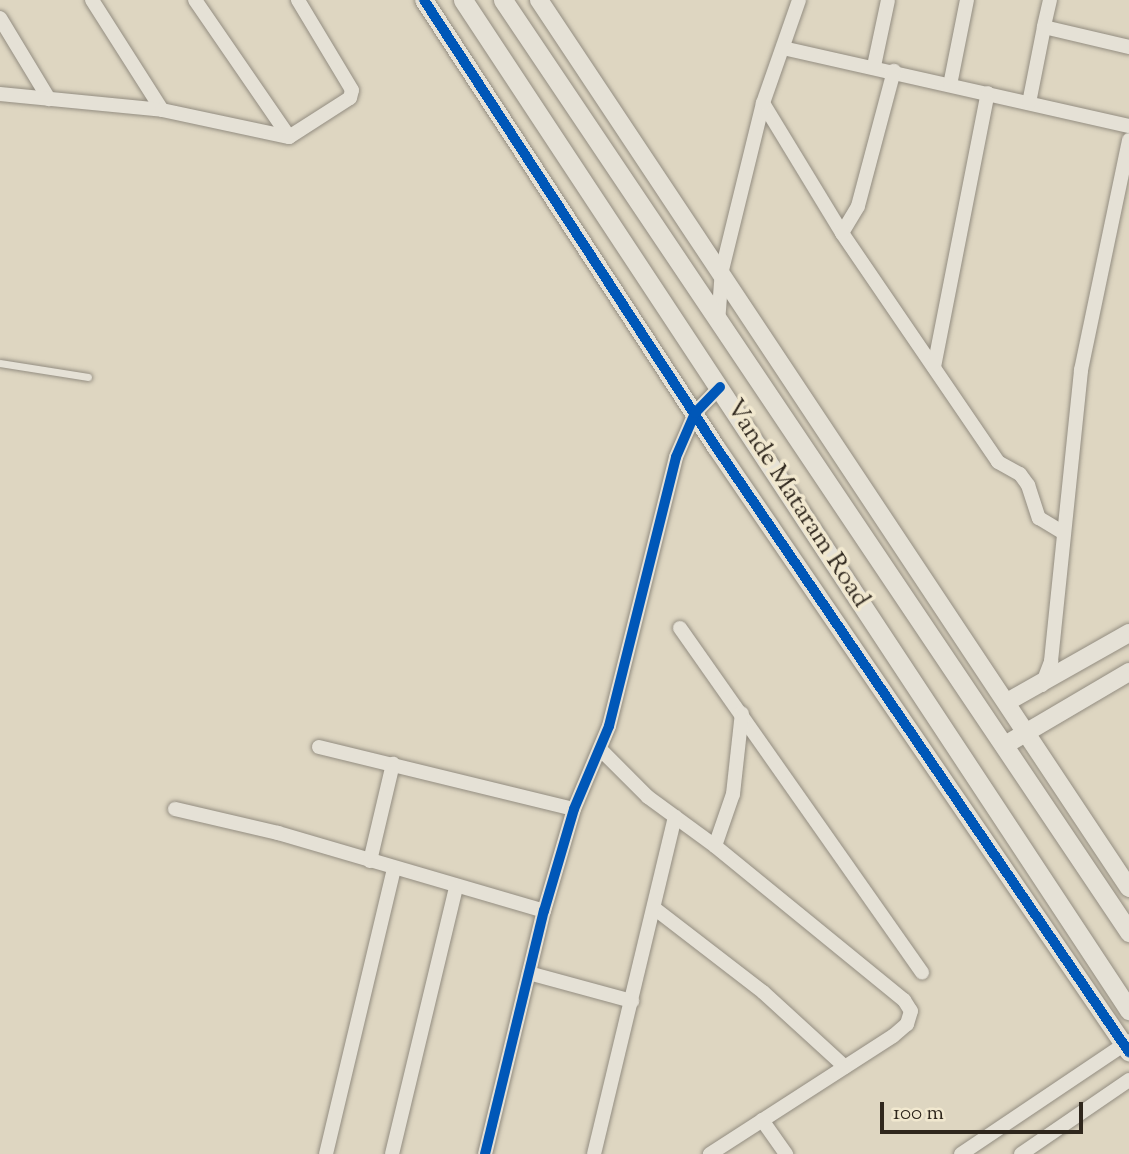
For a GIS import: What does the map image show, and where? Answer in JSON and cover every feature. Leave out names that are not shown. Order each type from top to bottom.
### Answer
[{"type":"main road","name":"Vande Mataram Road","points":[[463,0],[1129,1010]]},
{"type":"main road","name":"Vande Mataram Road","points":[[503,0],[717,325],[1005,744],[1129,932]]},
{"type":"street","points":[[92,0],[162,110]]},
{"type":"street","points":[[195,0],[289,137]]},
{"type":"street","points":[[0,94],[162,110],[289,137],[350,98],[352,90],[298,0]]},
{"type":"street","points":[[424,0],[695,413],[1127,1046],[961,1154]]},
{"type":"street","points":[[539,0],[722,270],[1129,888]]},
{"type":"street","points":[[717,325],[722,270],[764,103],[799,0]]},
{"type":"street","points":[[874,66],[888,0]]},
{"type":"street","points":[[950,85],[967,0]]},
{"type":"street","points":[[1029,103],[1050,0]]},
{"type":"street","points":[[0,18],[49,99]]},
{"type":"street","points":[[1044,27],[1129,47]]},
{"type":"street","points":[[783,48],[874,66],[1129,126]]},
{"type":"street","points":[[842,233],[858,206],[894,71]]},
{"type":"street","points":[[934,367],[988,93]]},
{"type":"street","points":[[764,103],[842,233],[998,462],[1020,474],[1028,485],[1039,518],[1064,533]]},
{"type":"street","points":[[1042,685],[1051,661],[1081,370],[1129,140]]},
{"type":"street","points":[[485,1154],[544,911],[574,809],[600,749],[676,457],[695,413],[720,387]]},
{"type":"street","points":[[680,628],[922,972]]},
{"type":"street","points":[[1007,702],[1042,685],[1129,633]]},
{"type":"street","points":[[1005,744],[1129,672]]},
{"type":"street","points":[[715,846],[733,794],[742,713]]},
{"type":"street","points":[[319,747],[574,809]]},
{"type":"street","points":[[600,749],[648,797],[715,846],[904,1000],[911,1011],[907,1024],[710,1154]]},
{"type":"street","points":[[370,861],[393,764]]},
{"type":"street","points":[[175,809],[278,833],[544,911]]},
{"type":"street","points":[[594,1154],[675,817]]},
{"type":"street","points":[[326,1154],[394,868]]},
{"type":"street","points":[[392,1154],[456,887]]},
{"type":"street","points":[[654,908],[763,992],[845,1067]]},
{"type":"street","points":[[529,973],[632,1001]]},
{"type":"street","points":[[1021,1154],[1129,1080]]},
{"type":"street","points":[[762,1120],[786,1154]]},
{"type":"lane","points":[[0,363],[88,377]]},
{"type":"cycle path","points":[[424,0],[716,447],[1129,1052]]},
{"type":"cycle path","points":[[485,1154],[544,911],[574,809],[609,726],[676,457],[695,413],[720,387]]}]
